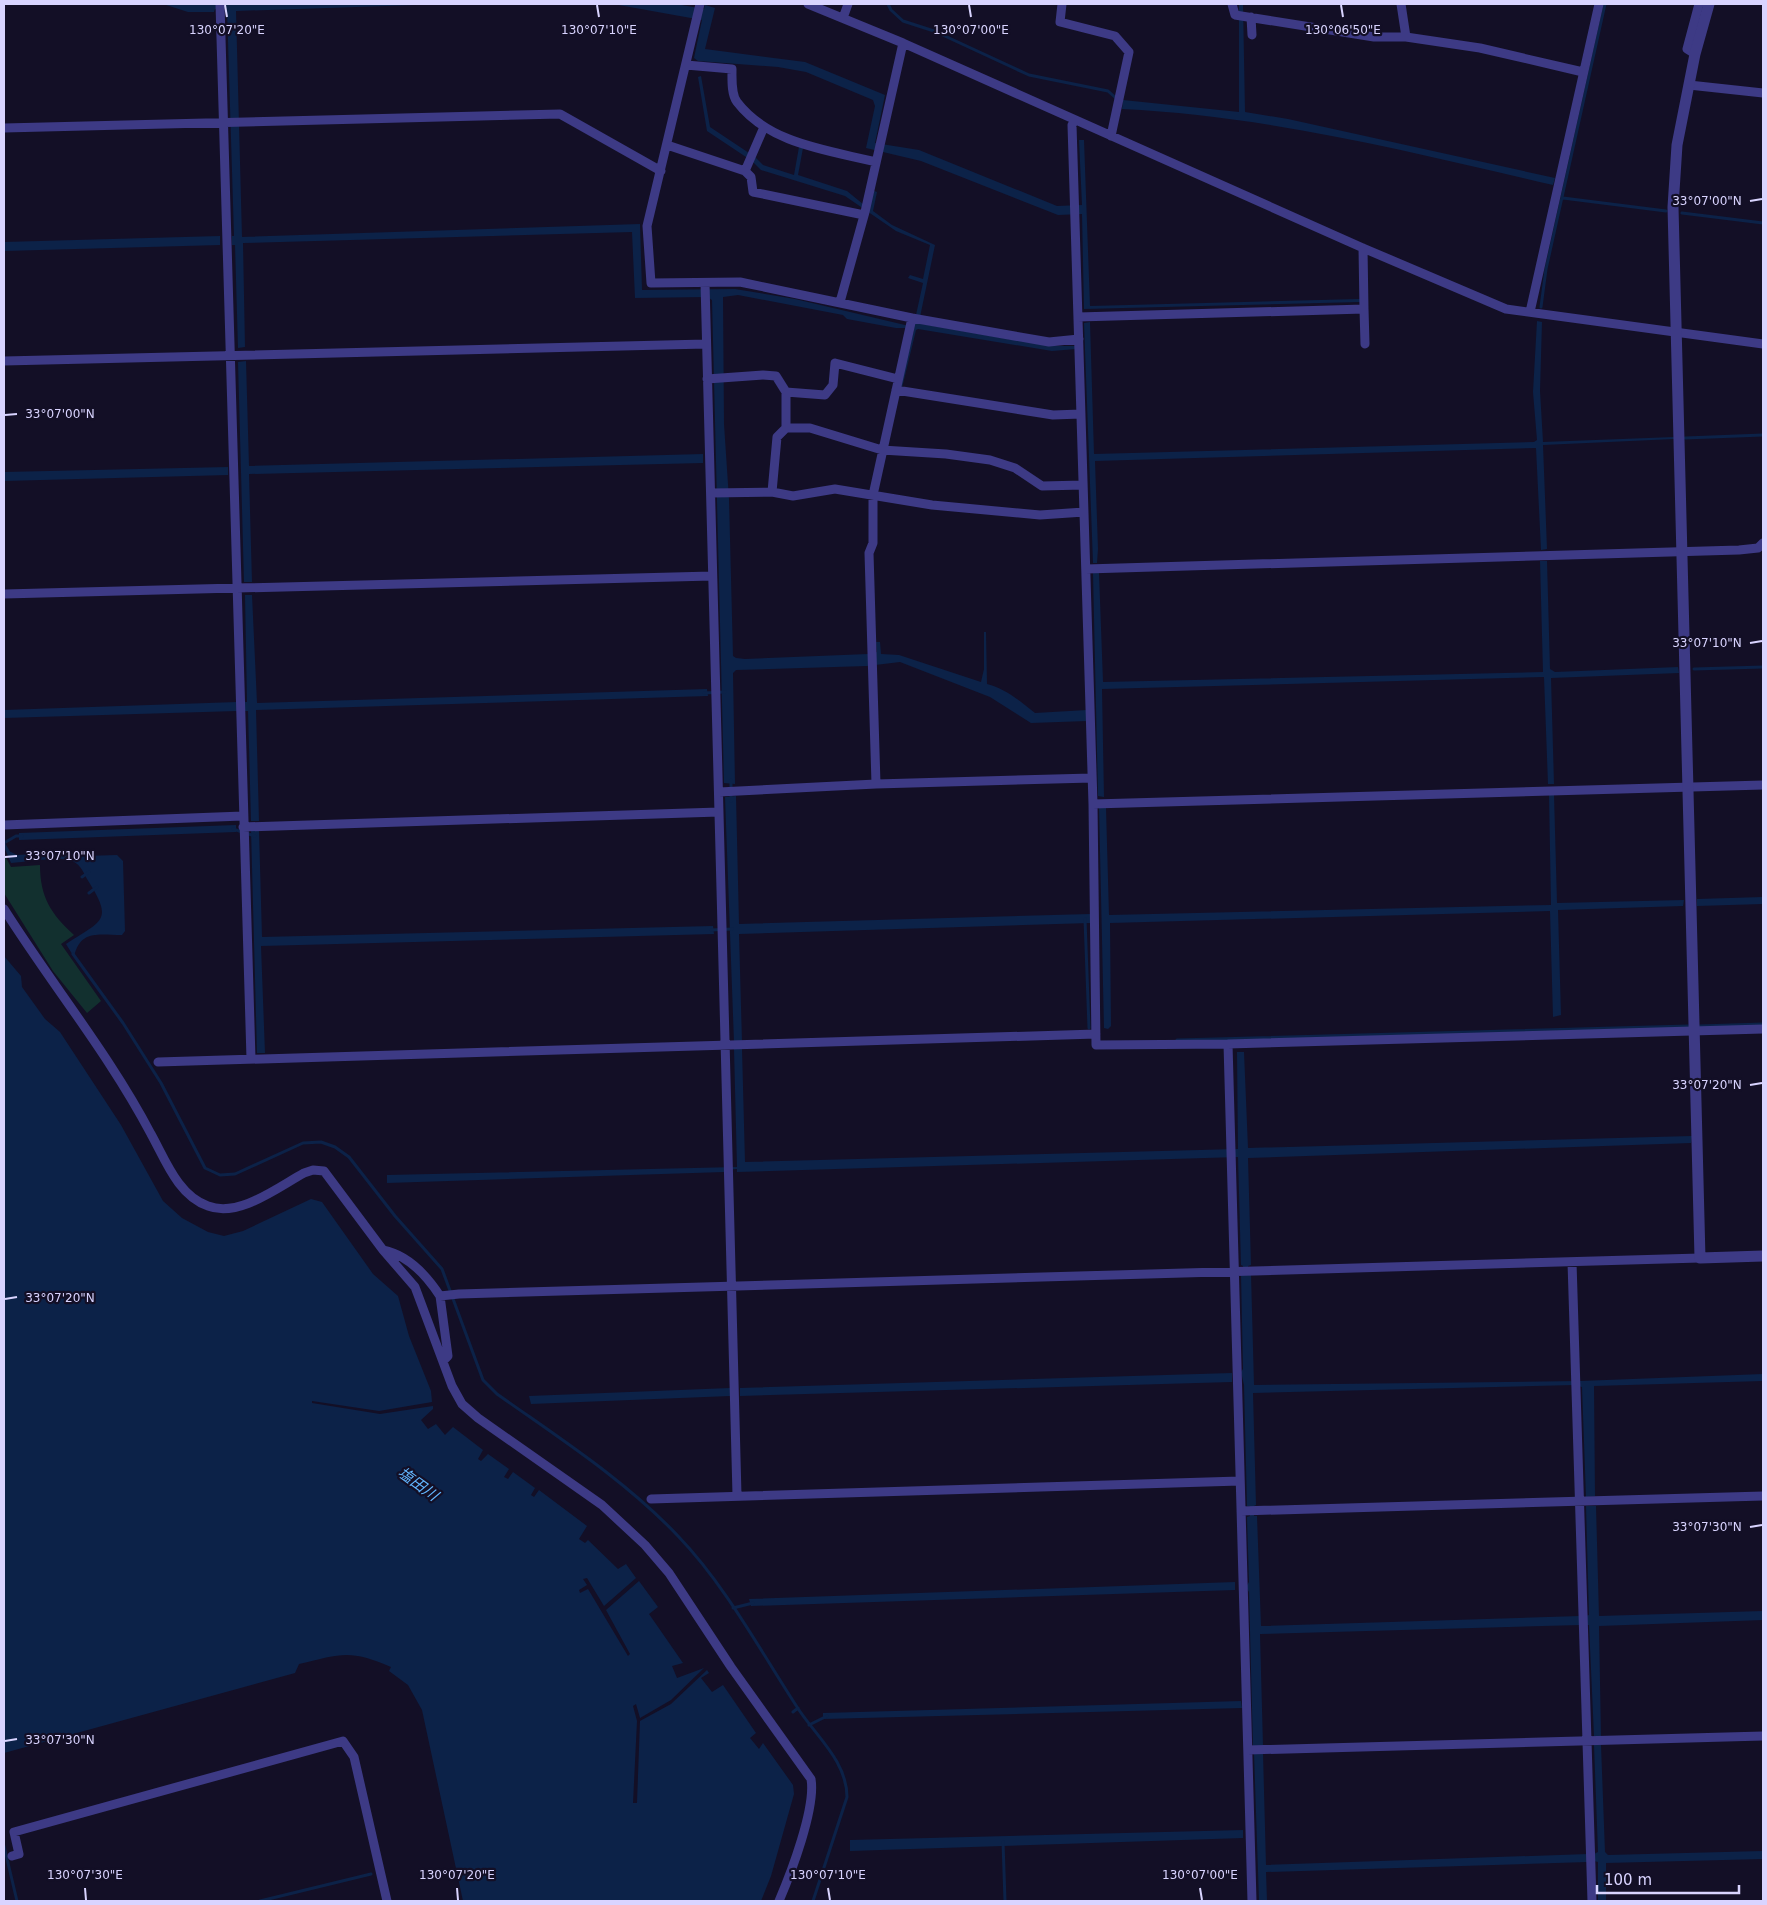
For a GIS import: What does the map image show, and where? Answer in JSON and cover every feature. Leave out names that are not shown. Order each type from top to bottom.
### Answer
[{"type":"street","points":[[700,4],[647,226],[651,283],[705,286],[740,282],[840,302],[911,324],[1050,342],[1079,339]]},
{"type":"street","points":[[808,4],[903,43],[1363,248],[1506,309],[1763,344]]},
{"type":"street","points":[[843,18],[848,4]]},
{"type":"street","points":[[1062,4],[1060,22],[1115,36],[1129,52],[1111,136]]},
{"type":"street","points":[[1232,4],[1235,15],[1374,37],[1406,37],[1480,48],[1583,72]]},
{"type":"street","points":[[1401,4],[1406,37]]},
{"type":"street","points":[[1530,312],[1599,4]]},
{"type":"street","points":[[1700,1258],[1673,207],[1677,145],[1705,5]]},
{"type":"street","points":[[220,7],[243,816],[248,829],[251,1059]]},
{"type":"street","points":[[1249,17],[1252,35]]},
{"type":"street","points":[[840,302],[865,211],[903,43]]},
{"type":"street","points":[[686,65],[732,69],[732,84],[736,101],[764,127],[790,141],[876,162]]},
{"type":"street","points":[[1688,85],[1763,94]]},
{"type":"street","points":[[4,128],[560,114],[661,171]]},
{"type":"street","points":[[1075,120],[1072,125],[1093,804],[1096,1045],[1228,1044],[1763,1029]]},
{"type":"street","points":[[764,127],[747,167],[753,192],[865,211]]},
{"type":"street","points":[[667,145],[747,167]]},
{"type":"street","points":[[1363,248],[1365,344]]},
{"type":"street","points":[[705,286],[710,458],[714,493],[712,576],[716,693],[726,791],[719,812],[736,1392],[737,1495]]},
{"type":"street","points":[[1078,317],[1364,309]]},
{"type":"street","points":[[876,784],[869,553],[873,543],[873,495],[911,324]]},
{"type":"street","points":[[4,361],[706,344]]},
{"type":"street","points":[[786,392],[825,395],[832,385],[835,364],[898,379]]},
{"type":"street","points":[[707,379],[763,375],[776,376],[786,392],[786,428]]},
{"type":"street","points":[[896,390],[1053,415],[1081,414]]},
{"type":"street","points":[[772,492],[777,437],[786,428],[810,428],[882,450],[946,454],[990,460],[1015,468],[1042,486],[1083,485]]},
{"type":"street","points":[[714,493],[772,492],[793,496],[835,489],[932,505],[1040,515],[1084,512]]},
{"type":"street","points":[[1086,569],[1682,552],[1758,548],[1763,543]]},
{"type":"street","points":[[4,594],[712,576]]},
{"type":"street","points":[[726,791],[876,784],[1092,778]]},
{"type":"street","points":[[1093,804],[1763,785]]},
{"type":"street","points":[[248,829],[719,812]]},
{"type":"street","points":[[4,825],[243,816]]},
{"type":"street","points":[[4,909],[39,964],[104,1053],[129,1091],[173,1175],[187,1194],[207,1206],[225,1210],[240,1207],[304,1173],[314,1170],[324,1171],[383,1250],[416,1287],[452,1386],[462,1404],[478,1418],[602,1505],[645,1545],[669,1574],[731,1667],[807,1771],[812,1788],[812,1798],[791,1873],[779,1901]]},
{"type":"street","points":[[158,1062],[1096,1034]]},
{"type":"street","points":[[1228,1044],[1230,1146],[1242,1271],[1237,1377],[1240,1481],[1249,1511],[1243,1586],[1247,1704],[1255,1750],[1250,1833],[1252,1901]]},
{"type":"street","points":[[383,1250],[394,1252],[426,1275],[443,1296],[448,1356],[444,1361]]},
{"type":"street","points":[[443,1296],[459,1294],[1763,1256]]},
{"type":"street","points":[[1572,1262],[1577,1383],[1587,1502],[1583,1621],[1594,1740],[1591,1857],[1592,1901]]},
{"type":"street","points":[[651,1499],[1240,1481]]},
{"type":"street","points":[[1249,1511],[1763,1496]]},
{"type":"street","points":[[1255,1750],[1763,1736]]},
{"type":"street","points":[[12,1856],[19,1854],[14,1832],[343,1741],[354,1756],[387,1901]]},
{"type":"green space","points":[[4,854],[11,867],[40,865],[42,886],[48,904],[59,920],[74,935],[61,944],[101,1001],[87,1013],[53,971],[4,893]]},
{"type":"water","points":[[163,4],[445,4],[236,11],[242,237],[640,224],[642,290],[735,289],[795,299],[905,325],[913,326],[916,323],[1049,346],[1076,346],[1076,349],[1052,351],[918,329],[916,330],[902,388],[900,387],[913,328],[896,328],[847,319],[843,315],[738,295],[723,297],[724,424],[729,499],[733,656],[745,659],[868,654],[877,652],[876,642],[880,642],[881,654],[899,655],[981,682],[984,669],[984,632],[986,632],[987,684],[1007,692],[1035,713],[1087,710],[1087,721],[1031,723],[990,697],[900,662],[867,666],[736,670],[733,673],[735,784],[724,783],[712,300],[707,297],[635,298],[632,232],[243,243],[245,347],[238,348],[235,245],[232,245],[232,236],[234,236],[227,9],[215,9],[214,12],[188,12]]},
{"type":"water","points":[[613,4],[676,4],[704,9],[705,5],[715,8],[705,49],[805,62],[885,95],[875,143],[919,150],[1057,206],[1082,205],[1079,140],[1084,140],[1090,306],[1360,299],[1360,302],[1084,309],[1082,214],[1058,215],[921,161],[866,148],[875,106],[873,100],[806,72],[778,67],[698,61],[694,58],[702,20]]},
{"type":"water","points":[[1239,4],[1243,4],[1245,112],[1288,119],[1555,178],[1553,185],[1393,148],[1285,127],[1177,113],[1122,109],[1123,100],[1239,112]]},
{"type":"water","points":[[701,76],[710,127],[755,157],[763,165],[794,175],[799,147],[803,148],[798,175],[847,191],[869,209],[874,191],[877,192],[873,211],[892,225],[935,245],[920,317],[916,315],[923,283],[908,278],[910,275],[923,279],[930,245],[896,231],[845,196],[761,170],[752,161],[707,131],[698,77]]},
{"type":"water","points":[[220,236],[220,245],[4,251],[4,242]]},
{"type":"water","points":[[1537,321],[1542,322],[1540,391],[1543,442],[1674,437],[1674,439],[1543,445],[1547,549],[1541,550],[1536,448],[1095,461],[1098,549],[1097,563],[1093,563],[1084,323],[1090,322],[1094,454],[1534,442],[1537,440],[1533,392]]},
{"type":"water","points":[[246,361],[249,466],[703,454],[703,463],[249,474],[252,582],[244,582],[238,362]]},
{"type":"water","points":[[228,467],[228,475],[4,481],[4,472]]},
{"type":"water","points":[[1540,561],[1547,561],[1550,669],[1555,672],[1678,667],[1679,673],[1551,678],[1554,784],[1548,784],[1544,677],[1102,689],[1104,797],[1098,796],[1093,573],[1099,573],[1103,682],[1543,672]]},
{"type":"water","points":[[245,595],[252,595],[257,703],[707,689],[708,696],[256,710],[259,821],[251,821],[248,711],[243,711],[243,702],[247,702]]},
{"type":"water","points":[[237,702],[237,711],[4,718],[4,710]]},
{"type":"water","points":[[1549,795],[1554,795],[1557,903],[1684,900],[1683,906],[1558,910],[1561,1015],[1553,1017],[1550,911],[1110,923],[1111,1026],[1108,1029],[1104,1028],[1099,807],[1106,808],[1109,915],[1551,905]]},
{"type":"water","points":[[736,796],[739,924],[1090,914],[1090,923],[739,934],[742,1042],[734,1042],[725,797]]},
{"type":"water","points":[[236,825],[236,832],[19,840],[19,833]]},
{"type":"water","points":[[251,830],[259,830],[262,937],[713,926],[714,934],[261,946],[265,1053],[257,1053]]},
{"type":"water","points":[[5,849],[17,855],[77,852],[85,856],[117,855],[123,861],[125,931],[122,935],[98,935],[86,938],[77,948],[74,957],[66,944],[96,924],[102,912],[95,893],[82,870],[75,863],[63,859],[11,863]]},
{"type":"water","points":[[1763,897],[1763,904],[1697,906],[1697,899]]},
{"type":"water","name":"塩田川","points":[[4,956],[21,976],[22,987],[45,1019],[60,1032],[121,1125],[163,1201],[182,1218],[208,1232],[224,1236],[243,1231],[311,1199],[322,1202],[373,1274],[398,1296],[409,1336],[431,1391],[432,1402],[379,1411],[312,1401],[312,1403],[380,1414],[433,1406],[433,1409],[421,1420],[428,1429],[436,1424],[445,1435],[453,1427],[483,1450],[478,1459],[481,1461],[488,1454],[509,1469],[504,1477],[508,1479],[513,1472],[535,1488],[531,1495],[534,1497],[539,1490],[587,1526],[579,1539],[585,1543],[588,1540],[618,1569],[626,1564],[636,1578],[604,1606],[587,1578],[583,1579],[587,1585],[579,1590],[580,1593],[588,1589],[628,1656],[630,1654],[606,1610],[639,1581],[658,1607],[649,1614],[683,1663],[672,1666],[677,1678],[704,1668],[671,1700],[640,1718],[636,1704],[633,1706],[637,1721],[633,1803],[637,1803],[640,1721],[671,1704],[707,1670],[709,1673],[701,1678],[712,1692],[723,1685],[756,1733],[750,1738],[759,1749],[763,1743],[793,1785],[794,1794],[771,1876],[761,1901],[463,1901],[422,1710],[408,1685],[389,1671],[391,1667],[377,1661],[355,1656],[336,1656],[299,1664],[295,1673],[4,1753]]},
{"type":"water","points":[[734,1049],[742,1049],[745,1162],[1238,1149],[1237,1052],[1244,1052],[1248,1148],[1692,1136],[1691,1143],[1248,1158],[1251,1265],[1248,1266],[1248,1274],[1251,1274],[1254,1385],[1580,1381],[1763,1374],[1763,1381],[1594,1386],[1595,1496],[1586,1497],[1582,1387],[1575,1385],[1253,1393],[1256,1505],[1254,1506],[1254,1516],[1257,1516],[1261,1626],[1580,1616],[1581,1625],[1260,1634],[1263,1746],[1253,1747],[1249,1592],[1246,1587],[1249,1582],[1247,1517],[1250,1516],[1250,1506],[1247,1506],[1244,1385],[1241,1372],[1243,1369],[1241,1275],[1243,1274],[1243,1266],[1241,1265],[1238,1157],[737,1172],[737,1169],[724,1170],[724,1172],[387,1183],[387,1175],[737,1167]]},
{"type":"water","points":[[1232,1373],[1232,1382],[740,1396],[740,1388]]},
{"type":"water","points":[[730,1388],[730,1396],[531,1404],[529,1396]]},
{"type":"water","points":[[1586,1506],[1596,1506],[1599,1616],[1763,1611],[1763,1620],[1599,1626],[1601,1737],[1594,1736],[1589,1625],[1586,1625],[1585,1616],[1589,1615]]},
{"type":"water","points":[[1235,1582],[1235,1590],[751,1606],[749,1599]]},
{"type":"water","points":[[1241,1701],[1242,1708],[823,1719],[823,1713]]},
{"type":"water","points":[[1594,1745],[1601,1745],[1605,1852],[1608,1855],[1763,1851],[1763,1859],[1606,1863],[1606,1901],[1598,1901],[1598,1862],[1594,1861],[1594,1854],[1598,1852]]},
{"type":"water","points":[[1254,1753],[1263,1753],[1266,1865],[1588,1854],[1588,1862],[1266,1872],[1267,1901],[1259,1901]]},
{"type":"water","points":[[1243,1830],[1243,1838],[850,1851],[850,1840]]},
{"type":"waterway","points":[[888,4],[891,10],[903,21],[934,31],[1029,75],[1108,91],[1117,99]]},
{"type":"waterway","points":[[1541,307],[1546,269],[1605,4]]},
{"type":"waterway","points":[[1563,198],[1666,211]]},
{"type":"waterway","points":[[1682,213],[1763,223]]},
{"type":"waterway","points":[[1685,438],[1763,435]]},
{"type":"waterway","points":[[1694,669],[1763,667]]},
{"type":"waterway","points":[[704,693],[725,692]]},
{"type":"waterway","points":[[731,780],[731,801]]},
{"type":"waterway","points":[[233,829],[255,836]]},
{"type":"waterway","points":[[4,843],[16,836],[22,836]]},
{"type":"waterway","points":[[4,844],[9,853]]},
{"type":"waterway","points":[[82,877],[89,872]]},
{"type":"waterway","points":[[89,893],[97,887]]},
{"type":"waterway","points":[[1085,919],[1089,1028]]},
{"type":"waterway","points":[[711,930],[732,929]]},
{"type":"waterway","points":[[73,954],[123,1023],[161,1083],[205,1168],[220,1175],[235,1174],[303,1143],[321,1142],[335,1147],[349,1157],[395,1216],[442,1269],[483,1380],[497,1394],[591,1460],[636,1496],[678,1536],[712,1576],[799,1710],[830,1750],[837,1761],[846,1784],[847,1797],[813,1901]]},
{"type":"waterway","points":[[1700,1026],[1763,1024]]},
{"type":"waterway","points":[[1177,1040],[1688,1026]]},
{"type":"waterway","points":[[733,1608],[753,1603]]},
{"type":"waterway","points":[[793,1712],[798,1708]]},
{"type":"waterway","points":[[809,1725],[827,1716]]},
{"type":"waterway","points":[[1003,1842],[1005,1901]]},
{"type":"waterway","points":[[4,1846],[17,1901]]},
{"type":"waterway","points":[[260,1901],[371,1874]]}]
